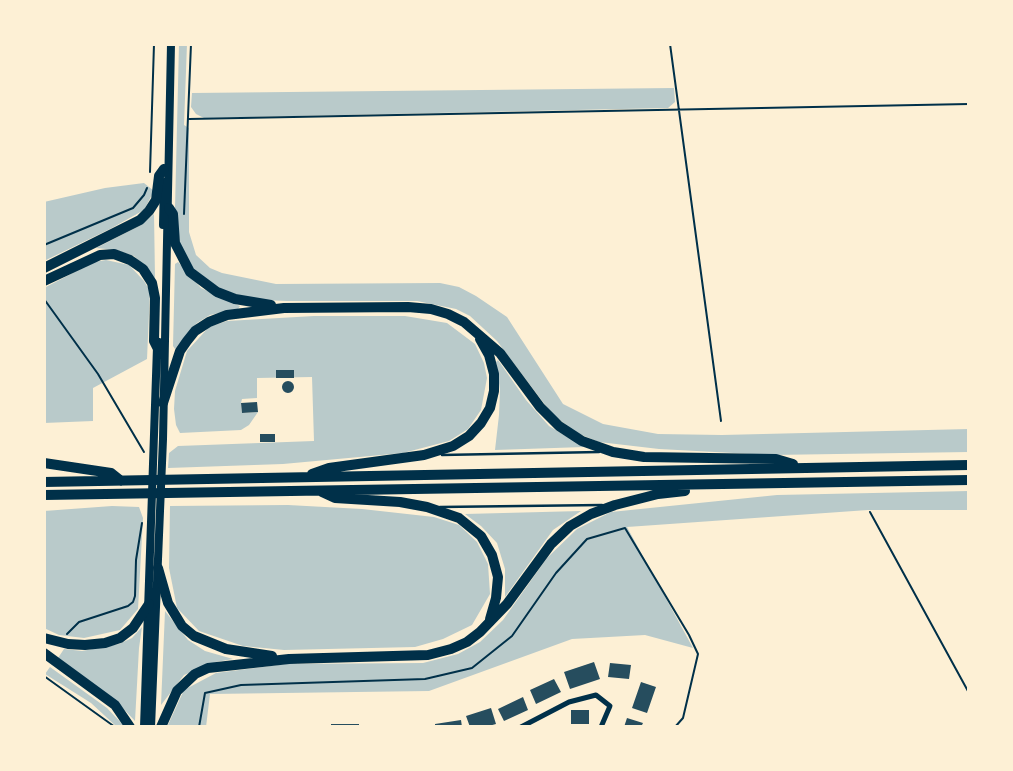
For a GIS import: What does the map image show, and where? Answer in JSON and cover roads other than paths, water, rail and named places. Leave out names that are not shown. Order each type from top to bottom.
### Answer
[{"type":"highway","points":[[44,268],[139,220],[156,200],[159,176],[164,169]]},
{"type":"highway","points":[[169,208],[173,214],[176,243],[182,258],[190,272],[203,284],[236,299],[284,308]]},
{"type":"highway","points":[[44,281],[100,255],[114,254],[130,260],[143,269],[152,283],[155,299],[154,341],[157,347]]},
{"type":"highway","points":[[163,402],[180,351],[195,331],[227,315],[284,308],[431,309],[448,314],[475,331],[500,353],[540,407],[559,426],[582,441],[613,452],[645,457],[776,460],[806,468]]},
{"type":"highway","points":[[304,478],[329,468],[424,455],[453,446],[470,436],[490,408],[494,391],[494,374],[489,355],[475,331]]},
{"type":"highway","points":[[44,463],[111,473],[121,481]]},
{"type":"highway","points":[[44,482],[969,465]]},
{"type":"highway","points":[[44,495],[969,480]]},
{"type":"highway","points":[[161,727],[177,691],[195,674],[208,668],[289,659],[428,655],[451,649],[467,642],[507,604],[551,544],[570,526],[615,505],[659,494],[722,485]]},
{"type":"highway","points":[[319,491],[335,498],[400,502],[426,507],[459,518],[481,536],[492,555],[498,577],[496,598],[489,621]]},
{"type":"highway","points":[[44,501],[61,495]]},
{"type":"highway","points":[[158,568],[168,603],[183,626],[194,636],[226,649],[289,659]]},
{"type":"highway","points":[[44,638],[76,645],[105,643],[120,638],[133,628],[149,604]]},
{"type":"highway","points":[[44,653],[115,705],[130,727]]},
{"type":"main road","points":[[144,727],[171,44]]},
{"type":"main road","points":[[151,727],[169,208],[169,88]]},
{"type":"street","points":[[521,727],[569,702],[597,695],[610,706],[601,727]]},
{"type":"lane","points":[[424,455],[613,452]]},
{"type":"lane","points":[[426,507],[615,505]]}]
